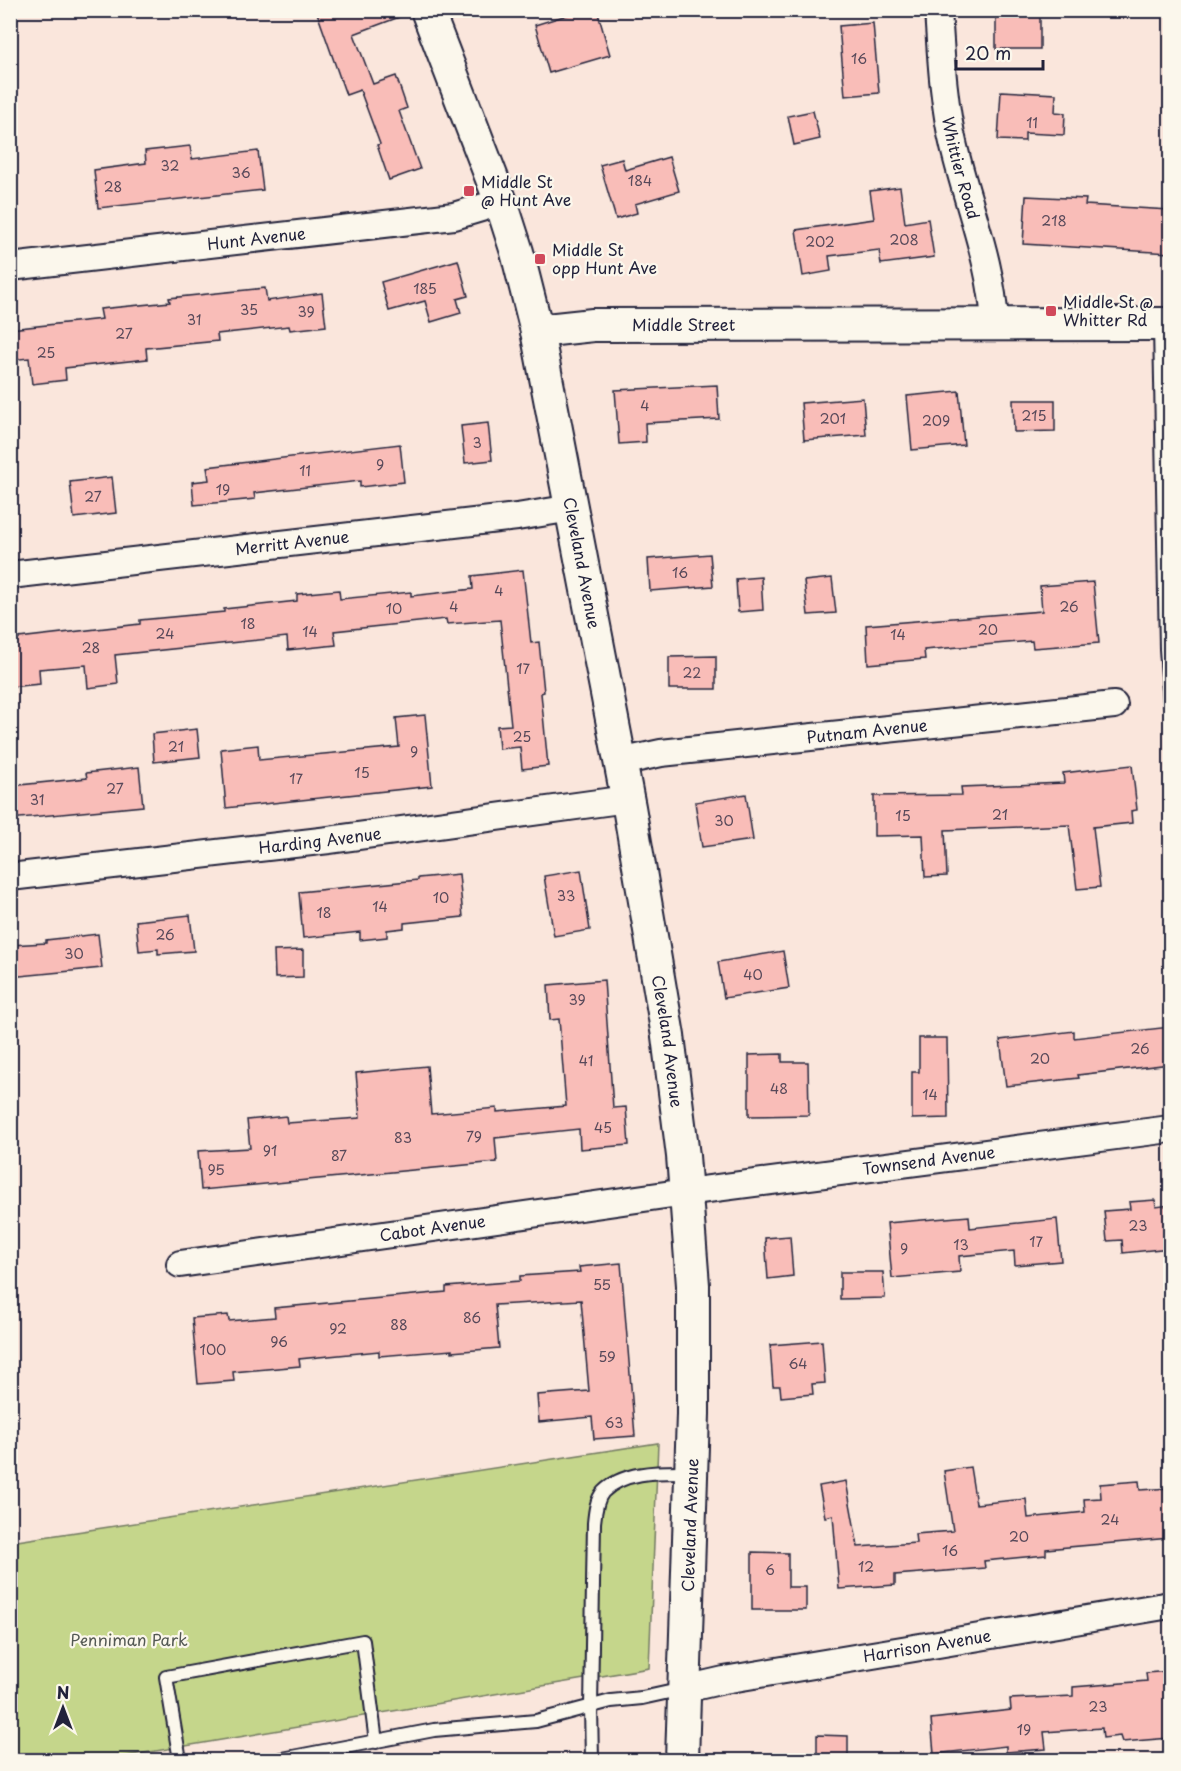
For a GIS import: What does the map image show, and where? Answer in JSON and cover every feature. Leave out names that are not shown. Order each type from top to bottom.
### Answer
[{"type":"street","points":[[427,10],[501,202],[517,252],[537,331]]},
{"type":"street","name":"Whittier Road","points":[[938,10],[942,72],[949,122],[989,276],[995,324]]},
{"type":"street","name":"Hunt Avenue","points":[[10,267],[454,216],[501,202]]},
{"type":"street","name":"Middle Street","points":[[537,331],[593,325],[1165,324]]},
{"type":"street","name":"Cleveland Avenue","points":[[537,331],[627,799],[668,1036],[686,1192],[693,1314],[691,1472],[682,1761]]},
{"type":"street","name":"Merritt Avenue","points":[[10,575],[516,517],[572,508]]},
{"type":"street","name":"Putnam Avenue","points":[[620,762],[661,753],[1114,705]]},
{"type":"street","name":"Harding Avenue","points":[[10,877],[329,840],[627,799]]},
{"type":"street","name":"Townsend Avenue","points":[[686,1192],[1170,1129]]},
{"type":"street","name":"Cabot Avenue","points":[[180,1264],[686,1192]]},
{"type":"street","name":"Harrison Avenue","points":[[685,1689],[724,1680],[1170,1605]]},
{"type":"lane","points":[[1165,324],[1166,649],[1170,704]]},
{"type":"lane","points":[[592,1761],[594,1523],[598,1500],[603,1492],[621,1480],[652,1473],[691,1472]]},
{"type":"lane","points":[[180,1761],[166,1677],[363,1641],[376,1742]]},
{"type":"lane","points":[[277,1761],[434,1730],[536,1721],[611,1701],[642,1698],[685,1689]]},
{"type":"green space","name":"Penniman Park","points":[[658,1443],[649,1668],[102,1760],[11,1760],[11,1542]]},
{"type":"building","points":[[316,10],[409,10],[410,13],[354,34],[373,84],[396,76],[407,108],[399,111],[420,169],[389,180],[377,145],[380,144],[360,90],[346,95]]},
{"type":"building","points":[[583,10],[597,10],[610,55],[549,73],[535,25]]},
{"type":"building","points":[[996,11],[1040,12],[1040,49],[996,49]]},
{"type":"building","points":[[873,23],[879,93],[845,96],[839,26]]},
{"type":"building","points":[[1001,91],[1056,94],[1055,112],[1065,113],[1064,135],[1025,133],[1025,141],[998,140]]},
{"type":"building","points":[[813,111],[820,139],[794,145],[788,116]]},
{"type":"building","points":[[190,146],[192,159],[258,151],[263,190],[98,208],[94,170],[146,163],[145,151]]},
{"type":"building","points":[[669,157],[679,191],[635,204],[637,213],[616,219],[600,165],[622,159],[625,170]]},
{"type":"building","points":[[900,187],[905,223],[928,219],[934,257],[881,264],[879,250],[829,256],[831,271],[803,276],[796,230],[874,219],[870,191]]},
{"type":"building","points":[[1026,196],[1086,199],[1085,205],[1170,210],[1170,253],[1023,244]]},
{"type":"building","points":[[458,260],[468,296],[457,299],[461,313],[431,322],[425,301],[389,311],[381,282]]},
{"type":"building","points":[[265,288],[267,301],[322,293],[326,326],[290,330],[289,326],[217,334],[218,341],[146,348],[147,359],[65,368],[66,380],[32,384],[29,358],[10,360],[10,329],[102,319],[100,309],[170,302],[169,298]]},
{"type":"building","points":[[717,385],[719,419],[645,423],[646,442],[619,444],[615,390]]},
{"type":"building","points":[[959,391],[964,445],[912,450],[907,396]]},
{"type":"building","points":[[863,398],[866,435],[804,440],[801,403]]},
{"type":"building","points":[[1013,400],[1055,400],[1055,431],[1014,432]]},
{"type":"building","points":[[488,423],[492,460],[465,463],[461,426]]},
{"type":"building","points":[[400,444],[404,482],[360,487],[360,481],[254,493],[255,499],[194,505],[192,482],[209,480],[207,467]]},
{"type":"building","points":[[112,477],[116,513],[74,518],[70,482]]},
{"type":"building","points":[[710,554],[713,586],[650,591],[648,559]]},
{"type":"building","points":[[523,570],[531,643],[539,642],[548,766],[522,769],[520,747],[499,749],[497,726],[511,725],[500,620],[447,624],[446,619],[334,631],[336,645],[288,650],[287,637],[115,655],[118,684],[88,688],[86,665],[39,669],[40,684],[10,687],[10,639],[140,624],[140,620],[224,612],[224,609],[297,601],[297,594],[339,590],[340,599],[411,592],[411,596],[473,589],[472,576]]},
{"type":"building","points":[[761,577],[763,610],[738,612],[736,579]]},
{"type":"building","points":[[832,578],[836,613],[808,615],[804,581]]},
{"type":"building","points":[[1093,582],[1099,643],[1033,648],[1032,641],[924,650],[925,659],[868,664],[866,625],[1042,611],[1040,586]]},
{"type":"building","points":[[716,656],[716,689],[669,689],[669,657]]},
{"type":"building","points":[[425,715],[432,786],[226,808],[221,749],[258,745],[259,760],[399,747],[396,718]]},
{"type":"building","points":[[197,729],[200,757],[154,762],[152,734]]},
{"type":"building","points":[[1132,765],[1137,810],[1131,811],[1132,823],[1093,827],[1100,887],[1077,889],[1069,825],[945,830],[947,876],[925,877],[923,835],[874,836],[874,796],[962,795],[961,787],[1064,783],[1063,773]]},
{"type":"building","points":[[139,767],[143,806],[10,819],[10,786],[87,778],[86,773]]},
{"type":"building","points":[[746,794],[753,840],[702,847],[695,802]]},
{"type":"building","points":[[581,870],[590,930],[554,936],[544,876]]},
{"type":"building","points":[[459,874],[463,917],[404,923],[404,928],[387,930],[387,937],[360,940],[360,932],[303,938],[299,892]]},
{"type":"building","points":[[190,915],[194,951],[158,954],[158,949],[139,951],[136,921]]},
{"type":"building","points":[[98,934],[102,968],[10,977],[10,945],[46,943],[46,940]]},
{"type":"building","points":[[303,950],[303,977],[275,978],[274,951]]},
{"type":"building","points":[[783,951],[789,988],[724,998],[718,962]]},
{"type":"building","points":[[604,980],[613,1108],[626,1107],[629,1145],[580,1149],[579,1129],[495,1138],[497,1162],[201,1190],[198,1151],[250,1148],[247,1120],[286,1116],[287,1123],[360,1118],[356,1073],[427,1066],[431,1114],[497,1108],[497,1112],[566,1106],[559,1019],[550,1020],[548,985]]},
{"type":"building","points":[[1170,1027],[1170,1064],[1006,1086],[1000,1040],[1074,1031],[1074,1038]]},
{"type":"building","points":[[919,1038],[947,1038],[948,1118],[912,1119],[912,1072],[919,1072]]},
{"type":"building","points":[[782,1054],[782,1062],[808,1062],[809,1115],[749,1116],[749,1055]]},
{"type":"building","points":[[1155,1200],[1156,1207],[1170,1205],[1170,1248],[1123,1253],[1122,1240],[1107,1241],[1104,1211],[1130,1209],[1129,1202]]},
{"type":"building","points":[[969,1216],[970,1228],[1057,1219],[1061,1261],[1015,1265],[1014,1251],[959,1256],[960,1272],[892,1278],[887,1223]]},
{"type":"building","points":[[790,1236],[793,1276],[768,1279],[765,1238]]},
{"type":"building","points":[[621,1263],[635,1436],[594,1439],[592,1417],[539,1422],[537,1395],[589,1391],[581,1300],[495,1305],[499,1348],[379,1356],[379,1351],[299,1359],[300,1366],[233,1372],[234,1381],[198,1384],[192,1318],[228,1315],[229,1321],[275,1317],[274,1308],[446,1292],[446,1287],[520,1281],[520,1276],[580,1272],[579,1267]]},
{"type":"building","points":[[840,1272],[883,1272],[885,1298],[840,1299]]},
{"type":"building","points":[[822,1341],[825,1383],[812,1384],[813,1394],[781,1397],[780,1386],[773,1386],[770,1345]]},
{"type":"building","points":[[970,1467],[976,1504],[1026,1499],[1028,1518],[1085,1512],[1084,1499],[1101,1498],[1100,1484],[1139,1481],[1140,1490],[1170,1488],[1170,1538],[1046,1549],[1046,1555],[984,1561],[985,1568],[895,1575],[895,1585],[839,1589],[833,1515],[825,1517],[819,1486],[846,1481],[858,1547],[916,1543],[915,1534],[953,1531],[944,1471]]},
{"type":"building","points":[[752,1552],[788,1553],[788,1587],[806,1587],[806,1610],[752,1610]]},
{"type":"building","points":[[1170,1671],[1170,1738],[1122,1742],[1120,1736],[1103,1738],[1102,1728],[1044,1732],[1046,1749],[1006,1752],[1006,1746],[934,1754],[931,1719],[1011,1710],[1010,1699],[1073,1696],[1073,1687],[1147,1681],[1146,1673]]},
{"type":"building","points":[[817,1735],[848,1736],[848,1761],[817,1761]]},
{"type":"place","name":"Middle St @ Hunt Ave","points":[[469,191]]},
{"type":"place","name":"Middle St opp Hunt Ave","points":[[540,259]]},
{"type":"place","name":"Middle St @ Whitter Rd","points":[[1051,311]]}]
